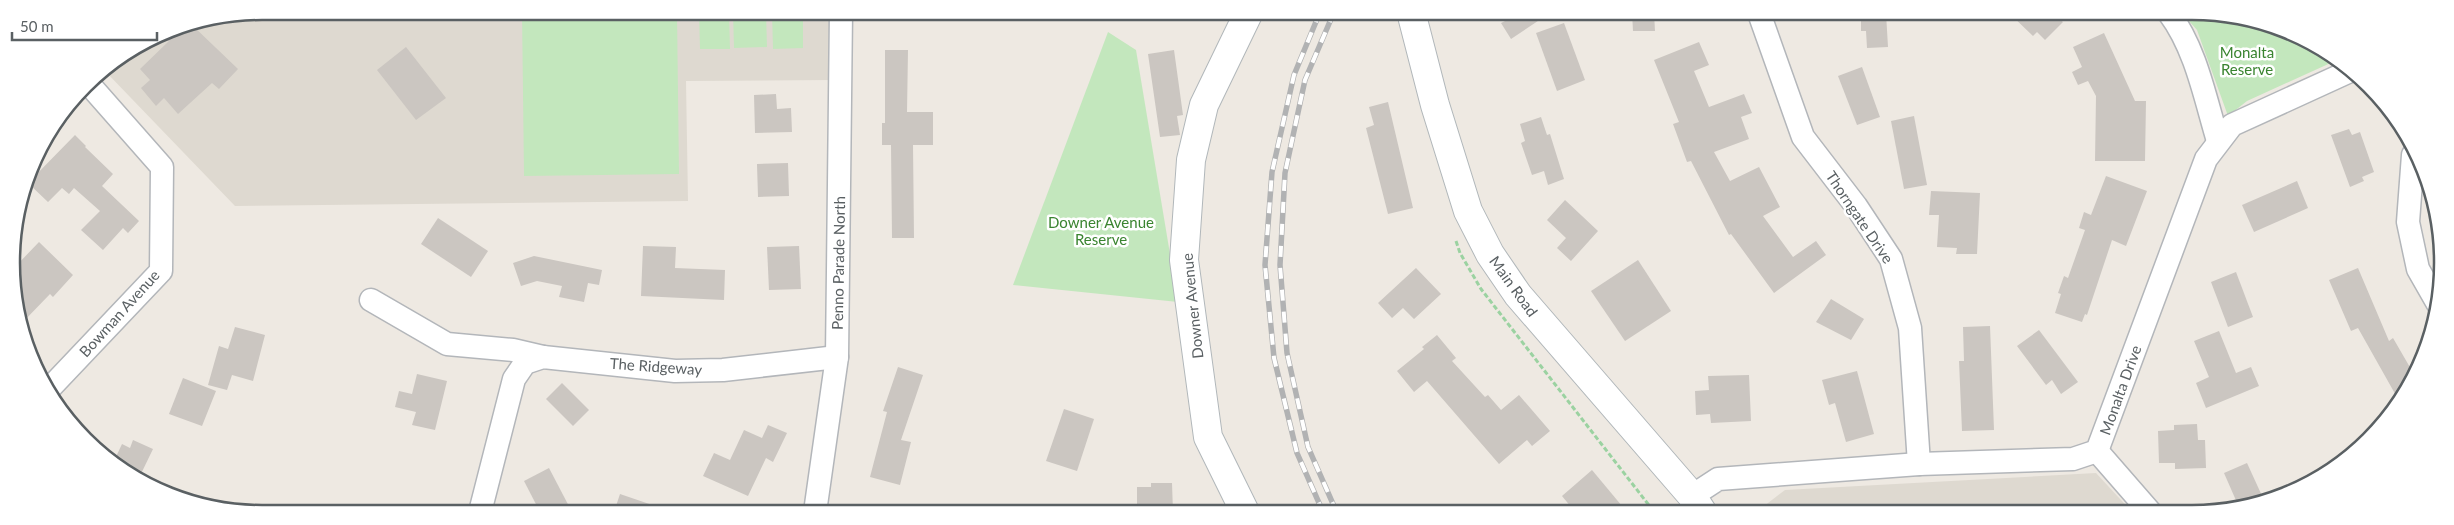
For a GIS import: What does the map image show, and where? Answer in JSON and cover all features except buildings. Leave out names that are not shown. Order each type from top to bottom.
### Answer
[{"type":"main road","name":"Downer Avenue","points":[[1242,505],[1208,437],[1184,260],[1191,160],[1204,105],[1245,20]]},
{"type":"main road","name":"Main Road","points":[[1413,20],[1435,106],[1468,211],[1490,254],[1518,295],[1698,504]]},
{"type":"street","name":"Penno Parade North","points":[[816,505],[837,357],[841,20]]},
{"type":"street","name":"Thorngate Drive","points":[[1761,20],[1803,137],[1856,206],[1891,258],[1910,328],[1918,464]]},
{"type":"street","points":[[2174,20],[2179,27],[2195,66],[2218,141]]},
{"type":"street","name":"Monalta Drive","points":[[1698,504],[1718,479],[1918,464],[2073,459],[2097,451],[2206,159],[2232,125],[2344,74]]},
{"type":"street","name":"Bowman Avenue","points":[[53,385],[161,271],[162,166],[93,89]]},
{"type":"street","points":[[2412,162],[2408,222],[2418,269],[2432,294]]},
{"type":"street","name":"The Ridgeway","points":[[371,300],[447,344],[514,350],[543,357],[675,371],[723,370],[837,357]]},
{"type":"street","points":[[482,505],[514,379],[525,363],[543,357]]},
{"type":"street","points":[[2097,451],[2144,505]]},
{"type":"shaded area","points":[[262,20],[832,20],[832,80],[686,81],[688,201],[235,206],[109,75],[141,52],[170,38],[200,28],[231,22]]},
{"type":"shaded area","points":[[2096,473],[2126,505],[1765,505],[1785,490]]},
{"type":"green space","points":[[522,20],[677,20],[679,174],[524,176]]},
{"type":"green space","points":[[699,20],[729,20],[730,49],[700,49]]},
{"type":"green space","points":[[733,20],[766,20],[767,47],[734,48]]},
{"type":"green space","points":[[772,20],[803,20],[803,48],[773,49]]},
{"type":"green space","name":"Monalta Reserve","points":[[2188,20],[2223,22],[2254,28],[2299,45],[2330,63],[2247,101],[2228,116],[2197,30]]},
{"type":"green space","name":"Downer Avenue Reserve","points":[[1108,32],[1136,50],[1178,302],[1013,285]]},
{"type":"railway","points":[[1317,20],[1294,75],[1272,172],[1265,265],[1274,358],[1297,453],[1320,505]]},
{"type":"railway","points":[[1331,20],[1305,80],[1285,173],[1280,265],[1287,353],[1308,447],[1333,505]]}]
